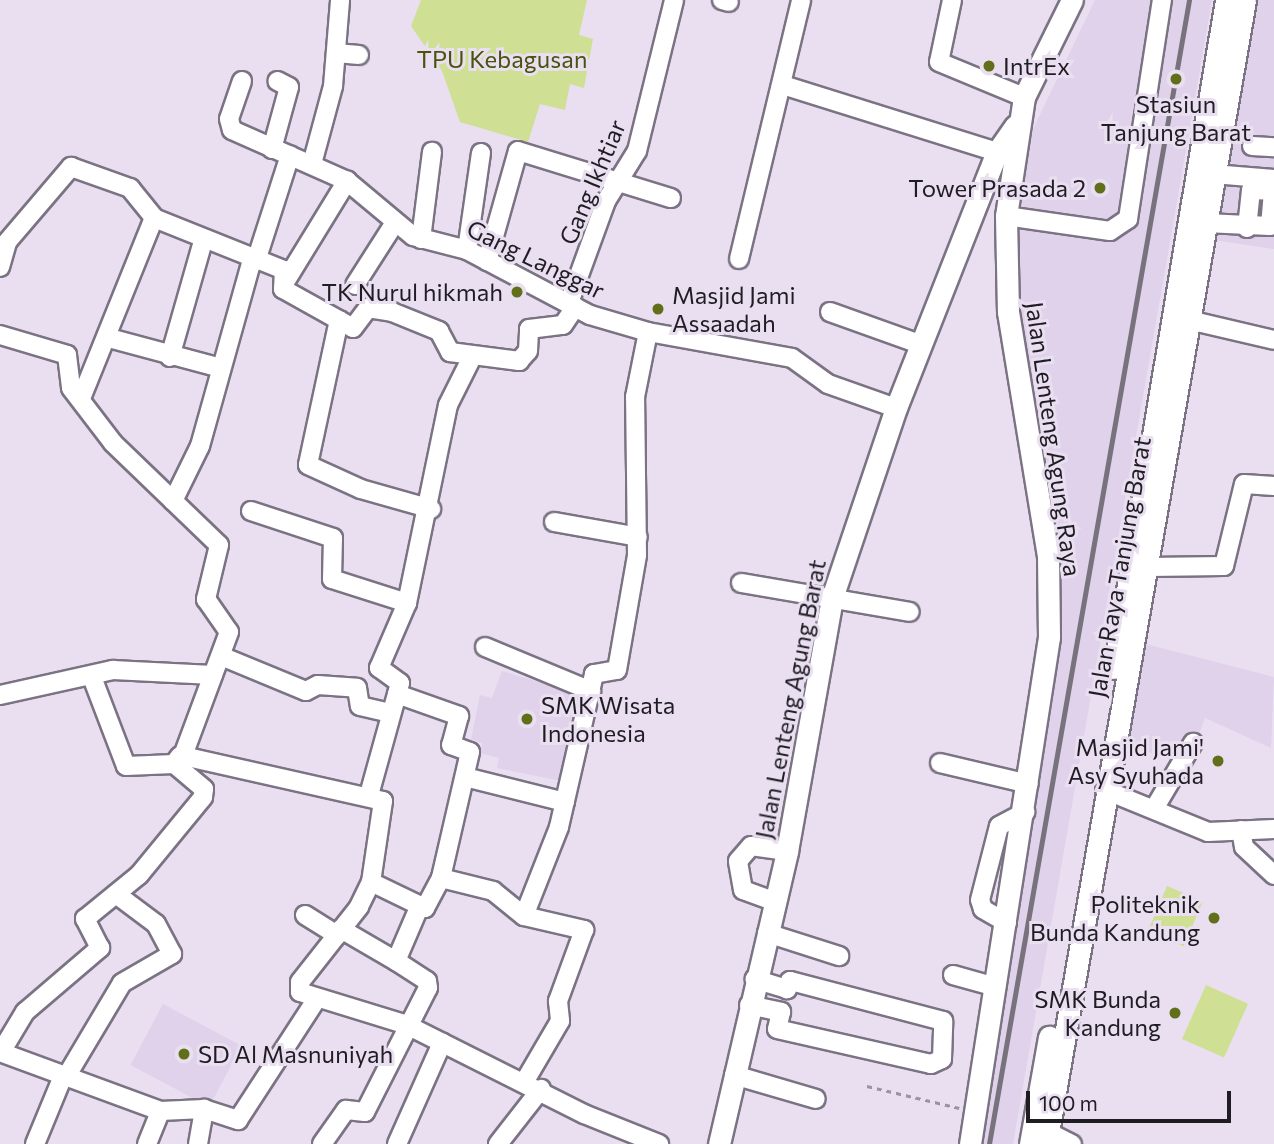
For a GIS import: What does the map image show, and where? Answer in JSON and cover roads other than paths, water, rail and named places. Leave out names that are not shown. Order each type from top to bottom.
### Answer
[{"type":"main road","name":"Jalan Lenteng Agung Raya","points":[[970,1144],[1025,812],[1051,600],[1007,312],[1006,216],[1017,123],[1024,97],[1072,0]]},
{"type":"main road","points":[[1030,1144],[1145,555],[1226,0]]},
{"type":"main road","name":"Jalan Raya Tanjung Barat","points":[[1047,1138],[1145,555],[1245,0]]},
{"type":"main road","name":"Jalan Lenteng Agung Barat","points":[[719,1144],[734,1074],[762,981],[767,933],[787,851],[832,598],[896,408],[997,152],[1017,123]]},
{"type":"street","points":[[312,164],[336,53],[340,0]]},
{"type":"street","name":"Gang Ikhtiar","points":[[573,304],[617,181],[637,151],[674,0]]},
{"type":"street","points":[[739,259],[783,85],[801,0]]},
{"type":"street","points":[[951,0],[939,62],[1024,97]]},
{"type":"street","points":[[1006,216],[1110,231],[1128,219],[1163,0]]},
{"type":"street","points":[[336,53],[359,55]]},
{"type":"street","name":"Gang Langgar","points":[[242,81],[229,119],[232,130],[347,181],[394,224],[421,239],[467,250],[573,304],[648,332],[792,358],[828,384],[896,408]]},
{"type":"street","points":[[272,149],[289,87],[277,81]]},
{"type":"street","points":[[783,85],[997,152]]},
{"type":"street","points":[[1252,146],[1274,147]]},
{"type":"street","points":[[487,261],[518,150],[671,198]]},
{"type":"street","points":[[421,239],[432,152]]},
{"type":"street","points":[[467,250],[481,153]]},
{"type":"street","points":[[173,501],[200,446],[217,368],[290,155]]},
{"type":"street","points":[[0,267],[7,242],[68,169],[130,188],[154,218],[203,241],[284,270],[285,282]]},
{"type":"street","points":[[1213,174],[1274,187]]},
{"type":"street","points":[[347,181],[283,289],[339,320],[356,328],[368,308],[391,312],[439,331],[447,351],[471,359],[486,353],[524,359],[529,329],[562,325],[573,304]]},
{"type":"street","points":[[1205,223],[1247,228],[1251,191],[1274,187]]},
{"type":"street","points":[[78,393],[109,338],[154,218]]},
{"type":"street","points":[[355,285],[394,224]]},
{"type":"street","points":[[170,357],[203,241]]},
{"type":"street","points":[[830,312],[922,345]]},
{"type":"street","points":[[339,320],[308,465],[361,489],[431,509]]},
{"type":"street","points":[[1189,320],[1274,340]]},
{"type":"street","points":[[524,916],[565,802],[596,672],[617,670],[638,537],[635,397],[648,332]]},
{"type":"street","points":[[0,335],[67,355],[78,393],[125,458],[219,545],[206,595],[229,627],[221,656],[178,759]]},
{"type":"street","points":[[109,338],[217,368]]},
{"type":"street","points":[[369,795],[397,694],[398,680],[379,668],[407,603],[431,509],[448,405],[471,359]]},
{"type":"street","points":[[1145,555],[1224,566],[1244,484],[1274,486]]},
{"type":"street","points":[[251,511],[333,538],[332,579],[407,603]]},
{"type":"street","points":[[554,522],[638,537]]},
{"type":"street","points":[[741,583],[910,611]]},
{"type":"street","points":[[485,646],[592,691]]},
{"type":"street","points":[[221,656],[306,691],[318,685],[357,688],[360,706],[390,713]]},
{"type":"street","points":[[0,695],[92,677],[113,670],[213,675]]},
{"type":"street","points":[[92,677],[126,766],[178,759],[369,795],[385,808],[371,881],[339,932],[299,986],[316,1000],[407,1025],[533,1085],[584,1114],[635,1132],[659,1144]]},
{"type":"street","points":[[371,881],[420,905],[431,905],[470,752],[451,745],[459,716],[397,694]]},
{"type":"street","points":[[1154,809],[1193,743]]},
{"type":"street","points":[[178,759],[205,791],[116,894],[84,920],[100,948],[25,1012],[1,1052],[160,1111],[204,1109],[244,1118],[316,1000]]},
{"type":"street","points":[[940,762],[1029,785]]},
{"type":"street","points":[[465,776],[565,802]]},
{"type":"street","points":[[1105,790],[1208,832],[1274,829]]},
{"type":"street","points":[[1007,923],[983,909],[980,900],[999,826],[1025,812]]},
{"type":"street","points":[[1241,830],[1244,846],[1274,875]]},
{"type":"street","points":[[776,902],[739,886],[738,860],[751,846],[787,851]]},
{"type":"street","points":[[440,878],[492,891],[524,916],[584,930],[558,1001],[560,1021],[533,1085],[498,1144]]},
{"type":"street","points":[[35,1144],[65,1077],[122,983],[172,954],[156,924],[116,894]]},
{"type":"street","points":[[396,961],[420,905]]},
{"type":"street","points":[[306,915],[396,961],[429,984],[365,1112],[346,1110],[322,1144]]},
{"type":"street","points":[[767,933],[839,956]]},
{"type":"street","points":[[953,975],[996,987]]},
{"type":"street","points":[[756,1006],[781,1012],[777,1029],[931,1064],[942,1059],[943,1021],[790,981],[787,989],[762,981]]},
{"type":"street","points":[[397,1144],[442,1043]]},
{"type":"street","points":[[734,1074],[816,1099]]},
{"type":"street","points":[[198,1144],[204,1109]]},
{"type":"street","points":[[147,1144],[160,1111]]},
{"type":"street","points":[[1047,1138],[1072,1144]]},
{"type":"railway","points":[[989,1144],[1189,0]]},
{"type":"place","name":"IntrEx","points":[[989,66]]},
{"type":"place","name":"Stasiun Tanjung Barat","points":[[1176,79]]},
{"type":"place","name":"Tower Prasada 2","points":[[1100,188]]},
{"type":"place","name":"TK Nurul hikmah","points":[[517,292]]},
{"type":"place","name":"Masjid Jami Assaadah","points":[[658,309]]},
{"type":"place","name":"SMK Wisata Indonesia","points":[[527,719]]},
{"type":"place","name":"Masjid Jami' Asy Syuhada","points":[[1218,761]]},
{"type":"place","name":"Politeknik Bunda Kandung","points":[[1214,918]]},
{"type":"place","name":"SMK Bunda Kandung","points":[[1175,1013]]},
{"type":"place","name":"SD Al Masnuniyah","points":[[184,1054]]},
{"type":"park label","name":"TPU Kebagusan","points":[[502,59]]}]
